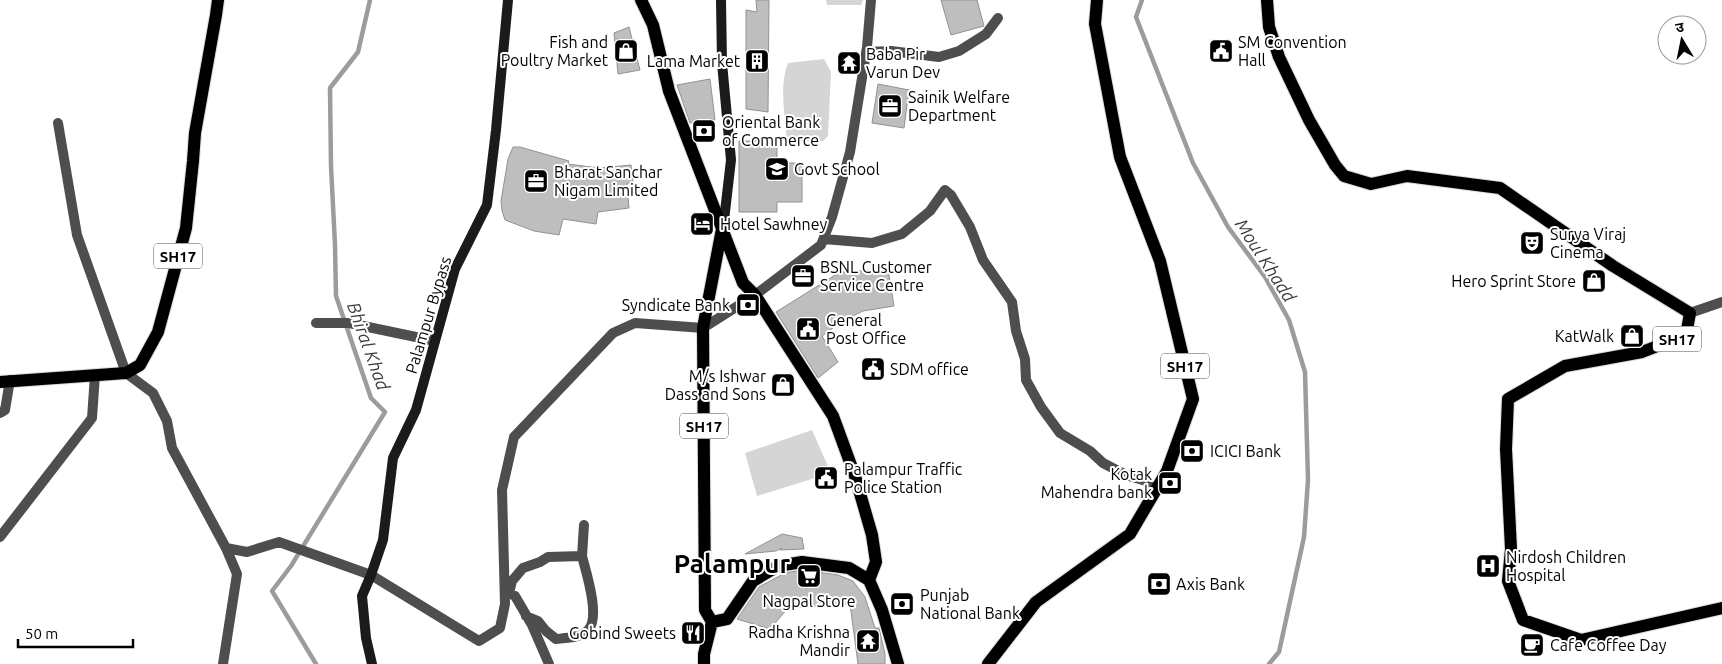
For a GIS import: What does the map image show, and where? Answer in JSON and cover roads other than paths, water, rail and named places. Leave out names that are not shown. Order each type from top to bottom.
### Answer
[{"type":"main road","name":"SH17","points":[[126,373],[140,365],[158,332],[186,228],[195,133],[218,0]]},
{"type":"main road","points":[[641,0],[653,25],[669,91],[743,283],[755,294],[833,416],[855,476],[872,535],[876,562],[869,580]]},
{"type":"main road","name":"SH17","points":[[988,664],[1036,602],[1130,534],[1167,470],[1193,399],[1160,261],[1120,157],[1095,24],[1097,0]]},
{"type":"main road","name":"SH17","points":[[1267,0],[1269,27],[1279,57],[1309,120],[1335,165],[1344,176],[1370,184],[1407,176],[1500,188],[1613,266],[1690,313],[1686,335],[1642,352],[1565,366],[1508,400],[1506,449],[1511,549],[1508,581],[1523,620],[1581,640],[1722,608]]},
{"type":"main road","name":"SH17","points":[[712,622],[704,610],[703,328],[722,229]]},
{"type":"main road","points":[[5,381],[126,373]]},
{"type":"main road","points":[[704,664],[704,654],[712,622],[727,619],[753,581],[778,566],[802,562],[849,568],[869,580],[882,610],[898,664]]},
{"type":"street","name":"Palampur Bypass","points":[[372,664],[366,638],[362,596],[383,540],[393,458],[416,410],[455,269],[487,205],[508,0]]},
{"type":"street","points":[[721,0],[722,63],[731,160],[722,229]]},
{"type":"street","points":[[226,548],[247,552],[279,542],[371,575],[479,641],[500,628],[507,592],[502,490],[514,437],[612,333],[635,324],[703,328],[755,294],[821,246],[832,217],[850,152],[867,52],[871,0]]},
{"type":"street","points":[[867,52],[891,51],[939,57],[959,51],[986,34],[998,18]]},
{"type":"street","points":[[58,123],[77,235],[126,373],[153,393],[167,421],[172,448],[226,548],[237,574],[224,664]]},
{"type":"street","points":[[824,239],[872,243],[902,234],[930,211],[945,190],[951,195],[970,227],[983,260],[1012,302],[1016,331],[1025,358],[1026,380],[1041,406],[1060,433],[1090,451],[1103,463],[1126,475],[1146,481],[1155,491]]},
{"type":"street","points":[[1690,313],[1722,302]]},
{"type":"street","points":[[316,323],[349,323],[435,341]]},
{"type":"street","points":[[0,537],[92,418],[96,375]]},
{"type":"street","points":[[0,413],[5,410],[5,381]]},
{"type":"street","points":[[526,616],[538,621],[556,639],[574,638],[589,630],[593,619],[592,596],[582,556],[584,525]]},
{"type":"street","points":[[507,592],[512,581],[523,568],[548,557],[582,556]]},
{"type":"street","points":[[507,592],[515,596],[542,644],[549,664]]},
{"type":"waterway","name":"Bhiral Khad","points":[[316,664],[272,591],[291,566],[385,412],[371,398],[336,296],[331,166],[330,88],[358,52],[370,0]]},
{"type":"waterway","name":"Moul Khadd","points":[[1142,0],[1136,17],[1193,163],[1228,227],[1265,277],[1289,320],[1305,372],[1308,480],[1304,537],[1279,652],[1269,664]]},
{"type":"place","name":"Fish and Poultry Market","points":[[626,51]]},
{"type":"place","name":"SM Convention Hall","points":[[1221,51]]},
{"type":"place","name":"Lama Market","points":[[757,61]]},
{"type":"place","name":"Baba Pir Varun Dev","points":[[849,63]]},
{"type":"place","name":"Sainik Welfare Department","points":[[890,106]]},
{"type":"place","name":"Oriental Bank of Commerce","points":[[704,131]]},
{"type":"place","name":"Govt School","points":[[777,169]]},
{"type":"place","name":"Bharat Sanchar Nigam Limited","points":[[536,181]]},
{"type":"place","name":"Hotel Sawhney","points":[[702,224]]},
{"type":"place","name":"Surya Viraj Cinema","points":[[1532,243]]},
{"type":"place","name":"BSNL Customer Service Centre","points":[[803,276]]},
{"type":"place","name":"Hero Sprint Store","points":[[1594,281]]},
{"type":"place","name":"Syndicate Bank","points":[[748,305]]},
{"type":"place","name":"General Post Office","points":[[808,329]]},
{"type":"place","name":"KatWalk","points":[[1632,336]]},
{"type":"place","name":"SDM office","points":[[873,369]]},
{"type":"place","name":"M/s Ishwar Dass and Sons","points":[[783,385]]},
{"type":"place","name":"ICICI Bank","points":[[1192,451]]},
{"type":"place","name":"Palampur Traffic Police Station","points":[[826,478]]},
{"type":"place","name":"Kotak Mahendra bank","points":[[1170,483]]},
{"type":"place","name":"Nirdosh Children Hospital","points":[[1488,566]]},
{"type":"place","name":"Nagpal Store","points":[[809,576]]},
{"type":"place","name":"Axis Bank","points":[[1159,584]]},
{"type":"place","name":"Punjab National Bank","points":[[902,604]]},
{"type":"place","name":"Gobind Sweets","points":[[693,633]]},
{"type":"place","name":"Radha Krishna Mandir","points":[[868,641]]},
{"type":"place","name":"Cafe Coffee Day","points":[[1532,645]]},
{"type":"district","name":"Palampur","points":[[732,563]]}]
